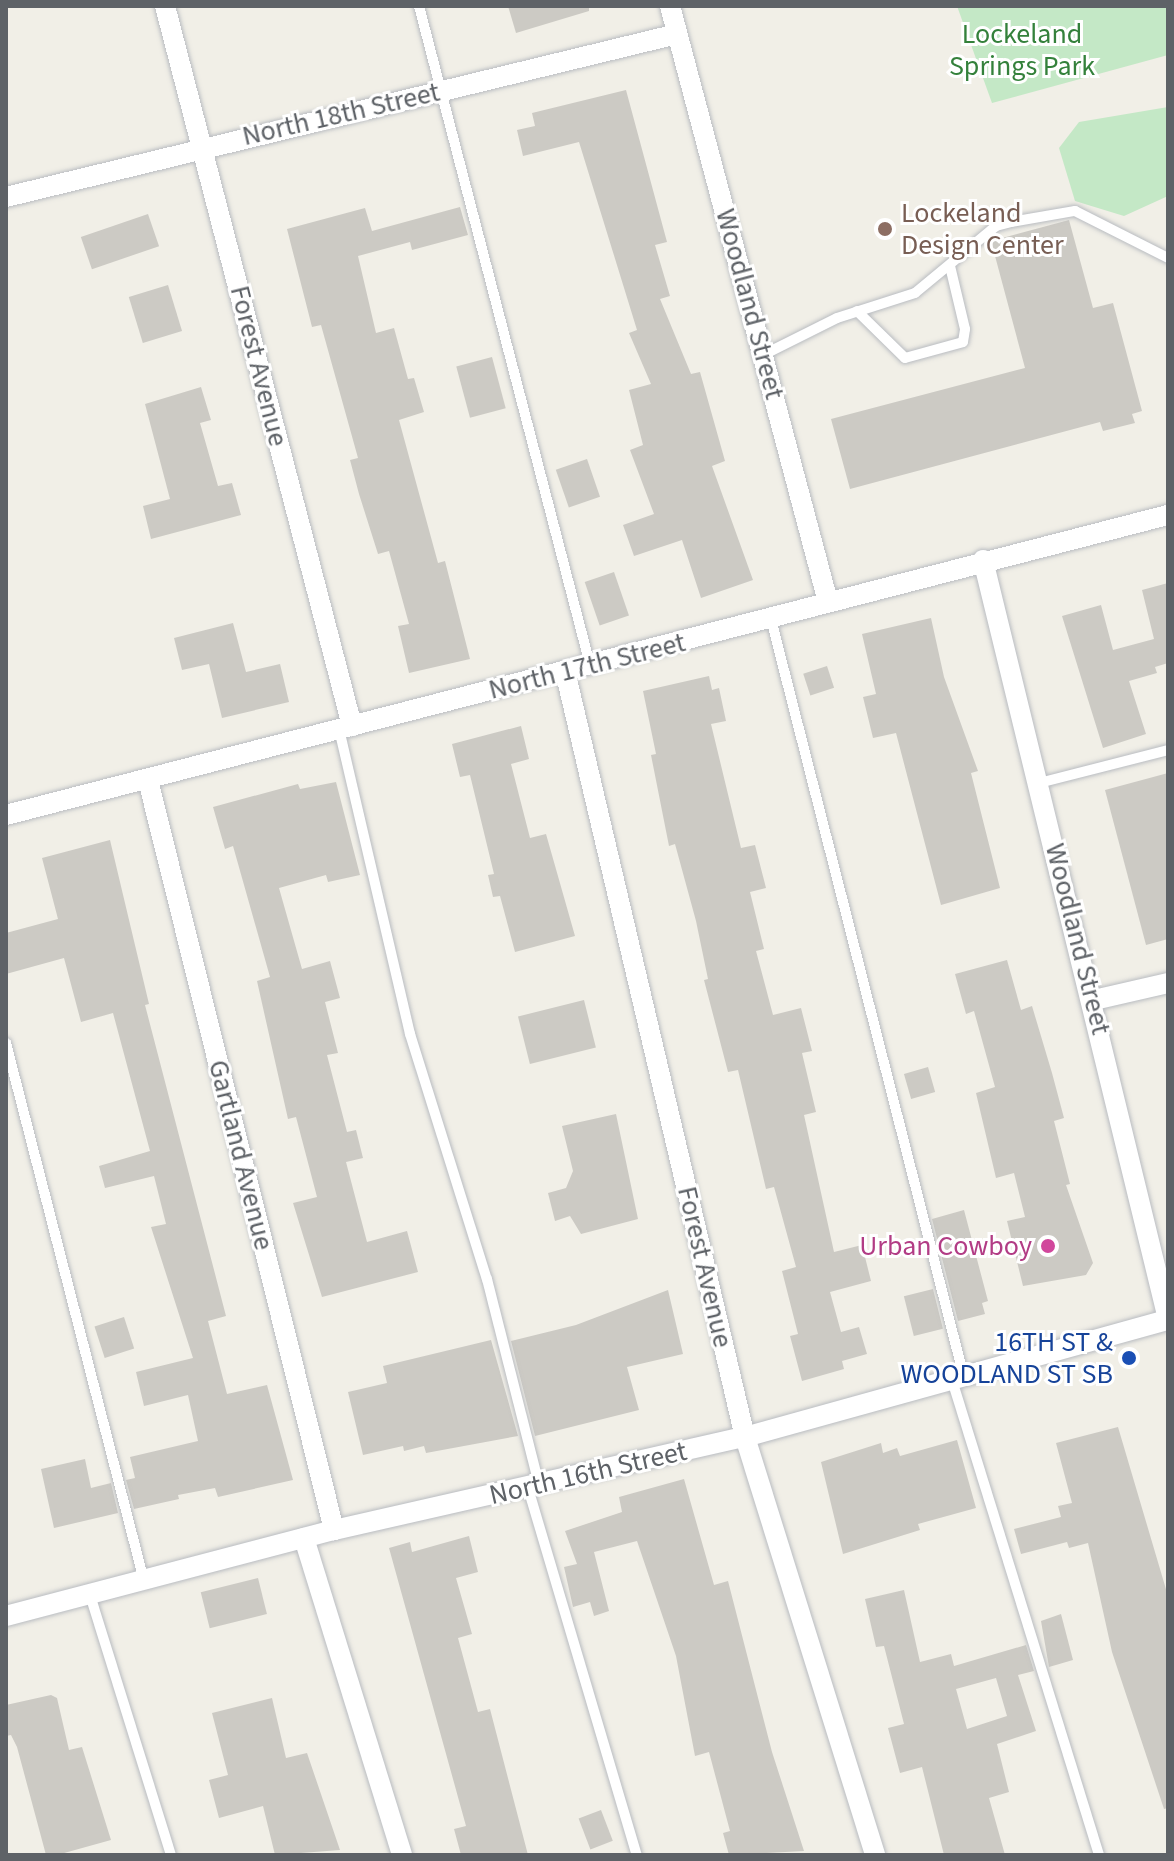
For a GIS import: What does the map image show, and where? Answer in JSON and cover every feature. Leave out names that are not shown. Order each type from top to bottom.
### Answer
[{"type":"street","name":"Forest Avenue","points":[[165,6],[345,727]]},
{"type":"street","name":"Woodland Street","points":[[670,6],[765,354],[828,602]]},
{"type":"street","name":"North 18th Street","points":[[6,197],[677,34]]},
{"type":"street","name":"North 17th Street","points":[[6,815],[771,619],[983,560],[1168,515]]},
{"type":"street","name":"Woodland Street","points":[[983,560],[1094,1000],[1168,1319]]},
{"type":"street","name":"Forest Avenue","points":[[565,671],[745,1437],[875,1855]]},
{"type":"street","name":"Gartland Avenue","points":[[148,780],[334,1530]]},
{"type":"street","points":[[1094,1000],[1168,983]]},
{"type":"street","name":"North 16th Street","points":[[6,1616],[334,1530],[745,1437],[1168,1319]]},
{"type":"street","points":[[304,1538],[402,1855]]},
{"type":"lane","points":[[419,6],[439,90],[533,431],[590,665]]},
{"type":"lane","points":[[765,354],[857,311],[915,293],[996,226],[1075,211],[1168,258]]},
{"type":"lane","points":[[857,311],[905,358],[963,342],[965,329],[950,266]]},
{"type":"lane","points":[[771,619],[958,1378],[1099,1855]]},
{"type":"lane","points":[[345,727],[410,1034],[491,1293],[534,1487],[637,1855]]},
{"type":"lane","points":[[1039,783],[1168,750]]},
{"type":"lane","points":[[6,1043],[144,1581]]},
{"type":"lane","points":[[90,1595],[171,1855]]},
{"type":"green space","name":"Lockeland Springs Park","points":[[957,6],[1168,6],[1168,55],[992,103]]},
{"type":"green space","points":[[1168,107],[1168,196],[1124,216],[1075,201],[1059,148],[1079,122]]},
{"type":"building","points":[[508,6],[589,6],[589,11],[516,33]]},
{"type":"building","points":[[626,90],[667,242],[655,245],[670,296],[660,299],[691,374],[700,372],[725,461],[712,466],[753,580],[701,598],[682,540],[634,556],[623,525],[654,514],[630,450],[643,445],[629,390],[651,384],[629,333],[637,330],[579,142],[523,156],[517,130],[535,126],[532,113]]},
{"type":"building","points":[[460,207],[468,235],[412,250],[410,242],[358,256],[376,333],[394,328],[408,379],[414,378],[424,412],[399,420],[438,563],[445,561],[470,659],[409,673],[398,626],[409,624],[389,551],[378,554],[350,460],[358,458],[321,325],[312,327],[287,229],[365,208],[372,231]]},
{"type":"building","points":[[148,214],[159,246],[92,269],[81,237]]},
{"type":"building","points":[[1069,220],[1093,308],[1113,303],[1142,411],[1132,414],[1135,423],[1103,431],[1100,422],[850,489],[831,419],[1025,368],[991,241]]},
{"type":"building","points":[[168,285],[182,331],[143,343],[129,297]]},
{"type":"building","points":[[492,357],[506,408],[470,418],[456,367]]},
{"type":"building","points":[[201,387],[211,420],[200,423],[218,486],[232,483],[241,515],[151,539],[143,506],[170,499],[145,404]]},
{"type":"building","points":[[587,459],[600,497],[569,508],[556,470]]},
{"type":"building","points":[[614,572],[629,615],[600,626],[585,582]]},
{"type":"building","points":[[1168,583],[1168,663],[1155,667],[1157,673],[1129,681],[1146,734],[1103,748],[1062,616],[1101,605],[1113,650],[1154,639],[1142,590]]},
{"type":"building","points":[[931,618],[944,677],[978,771],[971,773],[1000,888],[941,905],[896,733],[873,738],[863,697],[876,694],[862,634]]},
{"type":"building","points":[[233,623],[246,672],[280,664],[289,702],[222,718],[209,664],[182,670],[174,638]]},
{"type":"building","points":[[827,666],[834,688],[810,696],[803,674]]},
{"type":"building","points":[[709,676],[712,690],[719,688],[726,721],[711,724],[741,848],[755,845],[766,888],[750,892],[764,949],[756,951],[773,1015],[801,1008],[812,1051],[802,1053],[816,1112],[804,1115],[834,1252],[862,1245],[871,1281],[830,1292],[841,1332],[859,1327],[867,1354],[842,1361],[844,1369],[802,1381],[790,1336],[798,1334],[782,1271],[796,1267],[774,1187],[766,1189],[738,1070],[728,1072],[704,980],[708,979],[696,921],[675,844],[669,846],[651,755],[656,754],[643,691]]},
{"type":"building","points":[[521,726],[529,759],[511,764],[530,838],[546,834],[575,936],[515,952],[500,896],[493,897],[488,875],[494,874],[470,775],[460,777],[452,744]]},
{"type":"building","points":[[1168,773],[1168,939],[1146,945],[1105,790]]},
{"type":"building","points":[[336,782],[360,875],[328,882],[326,875],[279,888],[302,969],[330,961],[340,998],[325,1002],[338,1053],[327,1055],[347,1132],[356,1130],[363,1158],[346,1162],[367,1242],[407,1231],[418,1272],[322,1297],[293,1203],[317,1197],[296,1117],[288,1119],[257,981],[270,977],[233,846],[225,849],[213,807],[298,784],[300,789]]},
{"type":"building","points":[[110,840],[149,1004],[145,1005],[226,1316],[208,1321],[227,1394],[267,1385],[293,1480],[218,1497],[215,1488],[178,1495],[179,1499],[134,1509],[126,1480],[135,1478],[130,1457],[198,1441],[188,1395],[144,1406],[136,1372],[193,1358],[151,1227],[166,1224],[154,1176],[105,1188],[99,1166],[150,1151],[113,1013],[81,1022],[64,958],[6,974],[6,933],[58,919],[42,858]]},
{"type":"building","points":[[1007,960],[1021,1010],[1032,1006],[1052,1073],[1064,1118],[1054,1121],[1070,1184],[1066,1185],[1093,1263],[1086,1275],[1023,1286],[1007,1221],[1025,1217],[1014,1173],[996,1178],[976,1093],[995,1087],[974,1011],[966,1014],[955,974]]},
{"type":"building","points":[[584,1000],[596,1048],[530,1064],[518,1016]]},
{"type":"building","points":[[928,1067],[935,1092],[911,1099],[904,1074]]},
{"type":"building","points":[[616,1114],[638,1219],[581,1234],[570,1216],[555,1221],[548,1193],[566,1188],[573,1171],[562,1126]]},
{"type":"building","points":[[964,1210],[988,1301],[982,1303],[985,1314],[958,1321],[932,1219]]},
{"type":"building","points":[[933,1289],[943,1329],[914,1336],[904,1296]]},
{"type":"building","points":[[668,1290],[683,1354],[627,1367],[639,1410],[535,1436],[511,1341],[576,1325]]},
{"type":"building","points":[[124,1317],[134,1348],[105,1358],[95,1327]]},
{"type":"building","points":[[491,1340],[518,1436],[426,1453],[424,1446],[404,1451],[403,1446],[363,1455],[348,1392],[387,1383],[383,1366]]},
{"type":"building","points":[[1118,1427],[1168,1596],[1168,1808],[1164,1809],[1112,1652],[1088,1543],[1069,1548],[1067,1542],[1021,1554],[1014,1529],[1061,1517],[1058,1506],[1072,1503],[1056,1443]]},
{"type":"building","points":[[957,1440],[976,1508],[918,1524],[920,1530],[843,1554],[821,1462],[881,1443],[883,1453],[897,1448],[900,1456]]},
{"type":"building","points":[[85,1459],[91,1488],[111,1483],[118,1513],[54,1528],[41,1469]]},
{"type":"building","points":[[684,1479],[714,1585],[728,1581],[772,1752],[804,1851],[729,1855],[723,1833],[730,1831],[709,1752],[695,1756],[676,1656],[637,1541],[594,1552],[609,1611],[594,1616],[590,1602],[573,1607],[564,1567],[577,1564],[565,1531],[622,1512],[619,1497]]},
{"type":"building","points":[[469,1536],[478,1572],[456,1578],[472,1634],[458,1638],[478,1712],[490,1709],[528,1855],[461,1855],[454,1829],[466,1826],[389,1548],[410,1542],[412,1552]]},
{"type":"building","points":[[258,1578],[267,1614],[210,1628],[201,1592]]},
{"type":"building","points":[[904,1590],[920,1662],[951,1654],[954,1666],[1026,1645],[1034,1671],[1018,1675],[1036,1731],[997,1744],[1009,1792],[989,1798],[1005,1855],[944,1855],[922,1767],[900,1773],[888,1728],[904,1724],[884,1646],[876,1647],[865,1599]],"holes":[[[996,1678],[1007,1716],[967,1729],[956,1689]]]},
{"type":"building","points":[[1061,1614],[1073,1660],[1049,1667],[1041,1621]]},
{"type":"building","points":[[51,1695],[57,1698],[69,1750],[82,1747],[111,1840],[57,1855],[46,1855],[17,1747],[11,1735],[6,1736],[6,1705]]},
{"type":"building","points":[[272,1698],[286,1758],[307,1753],[340,1850],[275,1855],[263,1806],[219,1818],[209,1780],[228,1775],[212,1713]]},
{"type":"building","points":[[601,1810],[613,1841],[590,1849],[579,1819]]},
{"type":"place","name":"Lockeland Design Center","points":[[885,229]]},
{"type":"place","name":"Urban Cowboy","points":[[1048,1246]]},
{"type":"place","name":"16TH ST & WOODLAND ST SB","points":[[1129,1358]]}]
